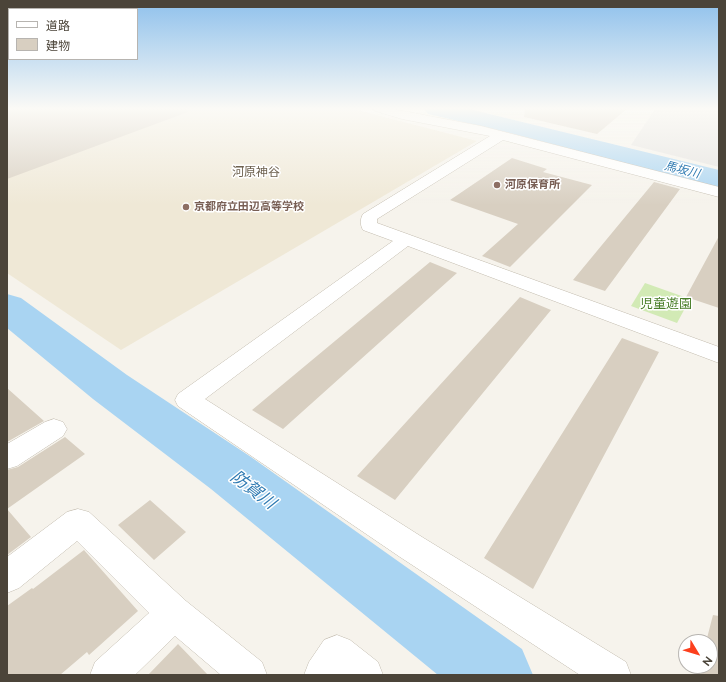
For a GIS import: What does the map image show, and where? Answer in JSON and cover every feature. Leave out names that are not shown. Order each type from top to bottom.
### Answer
[{"type":"street","points":[[493,141],[369,217],[369,226],[719,355]]},
{"type":"street","points":[[524,141],[719,192]]},
{"type":"street","points":[[405,240],[187,400],[411,547],[613,675]]},
{"type":"street","points":[[7,458],[54,428]]},
{"type":"street","points":[[7,577],[78,522],[174,613],[249,675]]},
{"type":"street","points":[[108,675],[174,613]]},
{"type":"street","points":[[322,675],[337,653],[365,675]]},
{"type":"shaded area","name":"京都府立田辺高等学校","points":[[7,141],[477,141],[121,350],[7,273]]},
{"type":"shaded area","points":[[634,141],[719,141],[719,167],[631,145]]},
{"type":"green space","name":"児童遊園","points":[[645,283],[690,299],[677,323],[631,306]]},
{"type":"building","points":[[7,141],[110,141],[7,179]]},
{"type":"building","points":[[512,158],[547,169],[543,172],[592,185],[510,267],[482,256],[518,224],[450,200]]},
{"type":"building","points":[[654,182],[680,189],[605,291],[573,280]]},
{"type":"building","points":[[719,236],[719,308],[686,297]]},
{"type":"building","points":[[430,262],[457,273],[283,429],[252,410]]},
{"type":"building","points":[[520,297],[551,310],[395,500],[357,476]]},
{"type":"building","points":[[622,338],[659,352],[533,589],[484,558]]},
{"type":"building","points":[[7,388],[44,421],[7,442]]},
{"type":"building","points":[[65,437],[85,454],[7,509],[7,470],[18,467]]},
{"type":"building","points":[[150,500],[186,532],[154,560],[118,525]]},
{"type":"building","points":[[7,509],[31,537],[7,555]]},
{"type":"building","points":[[84,550],[138,611],[89,655],[87,652],[60,675],[7,675],[7,606],[32,588],[33,589]]},
{"type":"building","points":[[713,615],[719,616],[719,675],[696,675],[718,674],[718,634],[708,634]]},
{"type":"building","points":[[178,644],[208,675],[148,675]]},
{"type":"waterway","name":"馬坂川","points":[[571,141],[719,179]]},
{"type":"waterway","name":"防賀川","points":[[7,307],[110,387],[231,473],[496,675]]},
{"type":"place","name":"河原保育所","points":[[497,185]]},
{"type":"place","name":"京都府立田辺高等学校","points":[[186,207]]},
{"type":"district","name":"河原神谷","points":[[256,172]]}]
